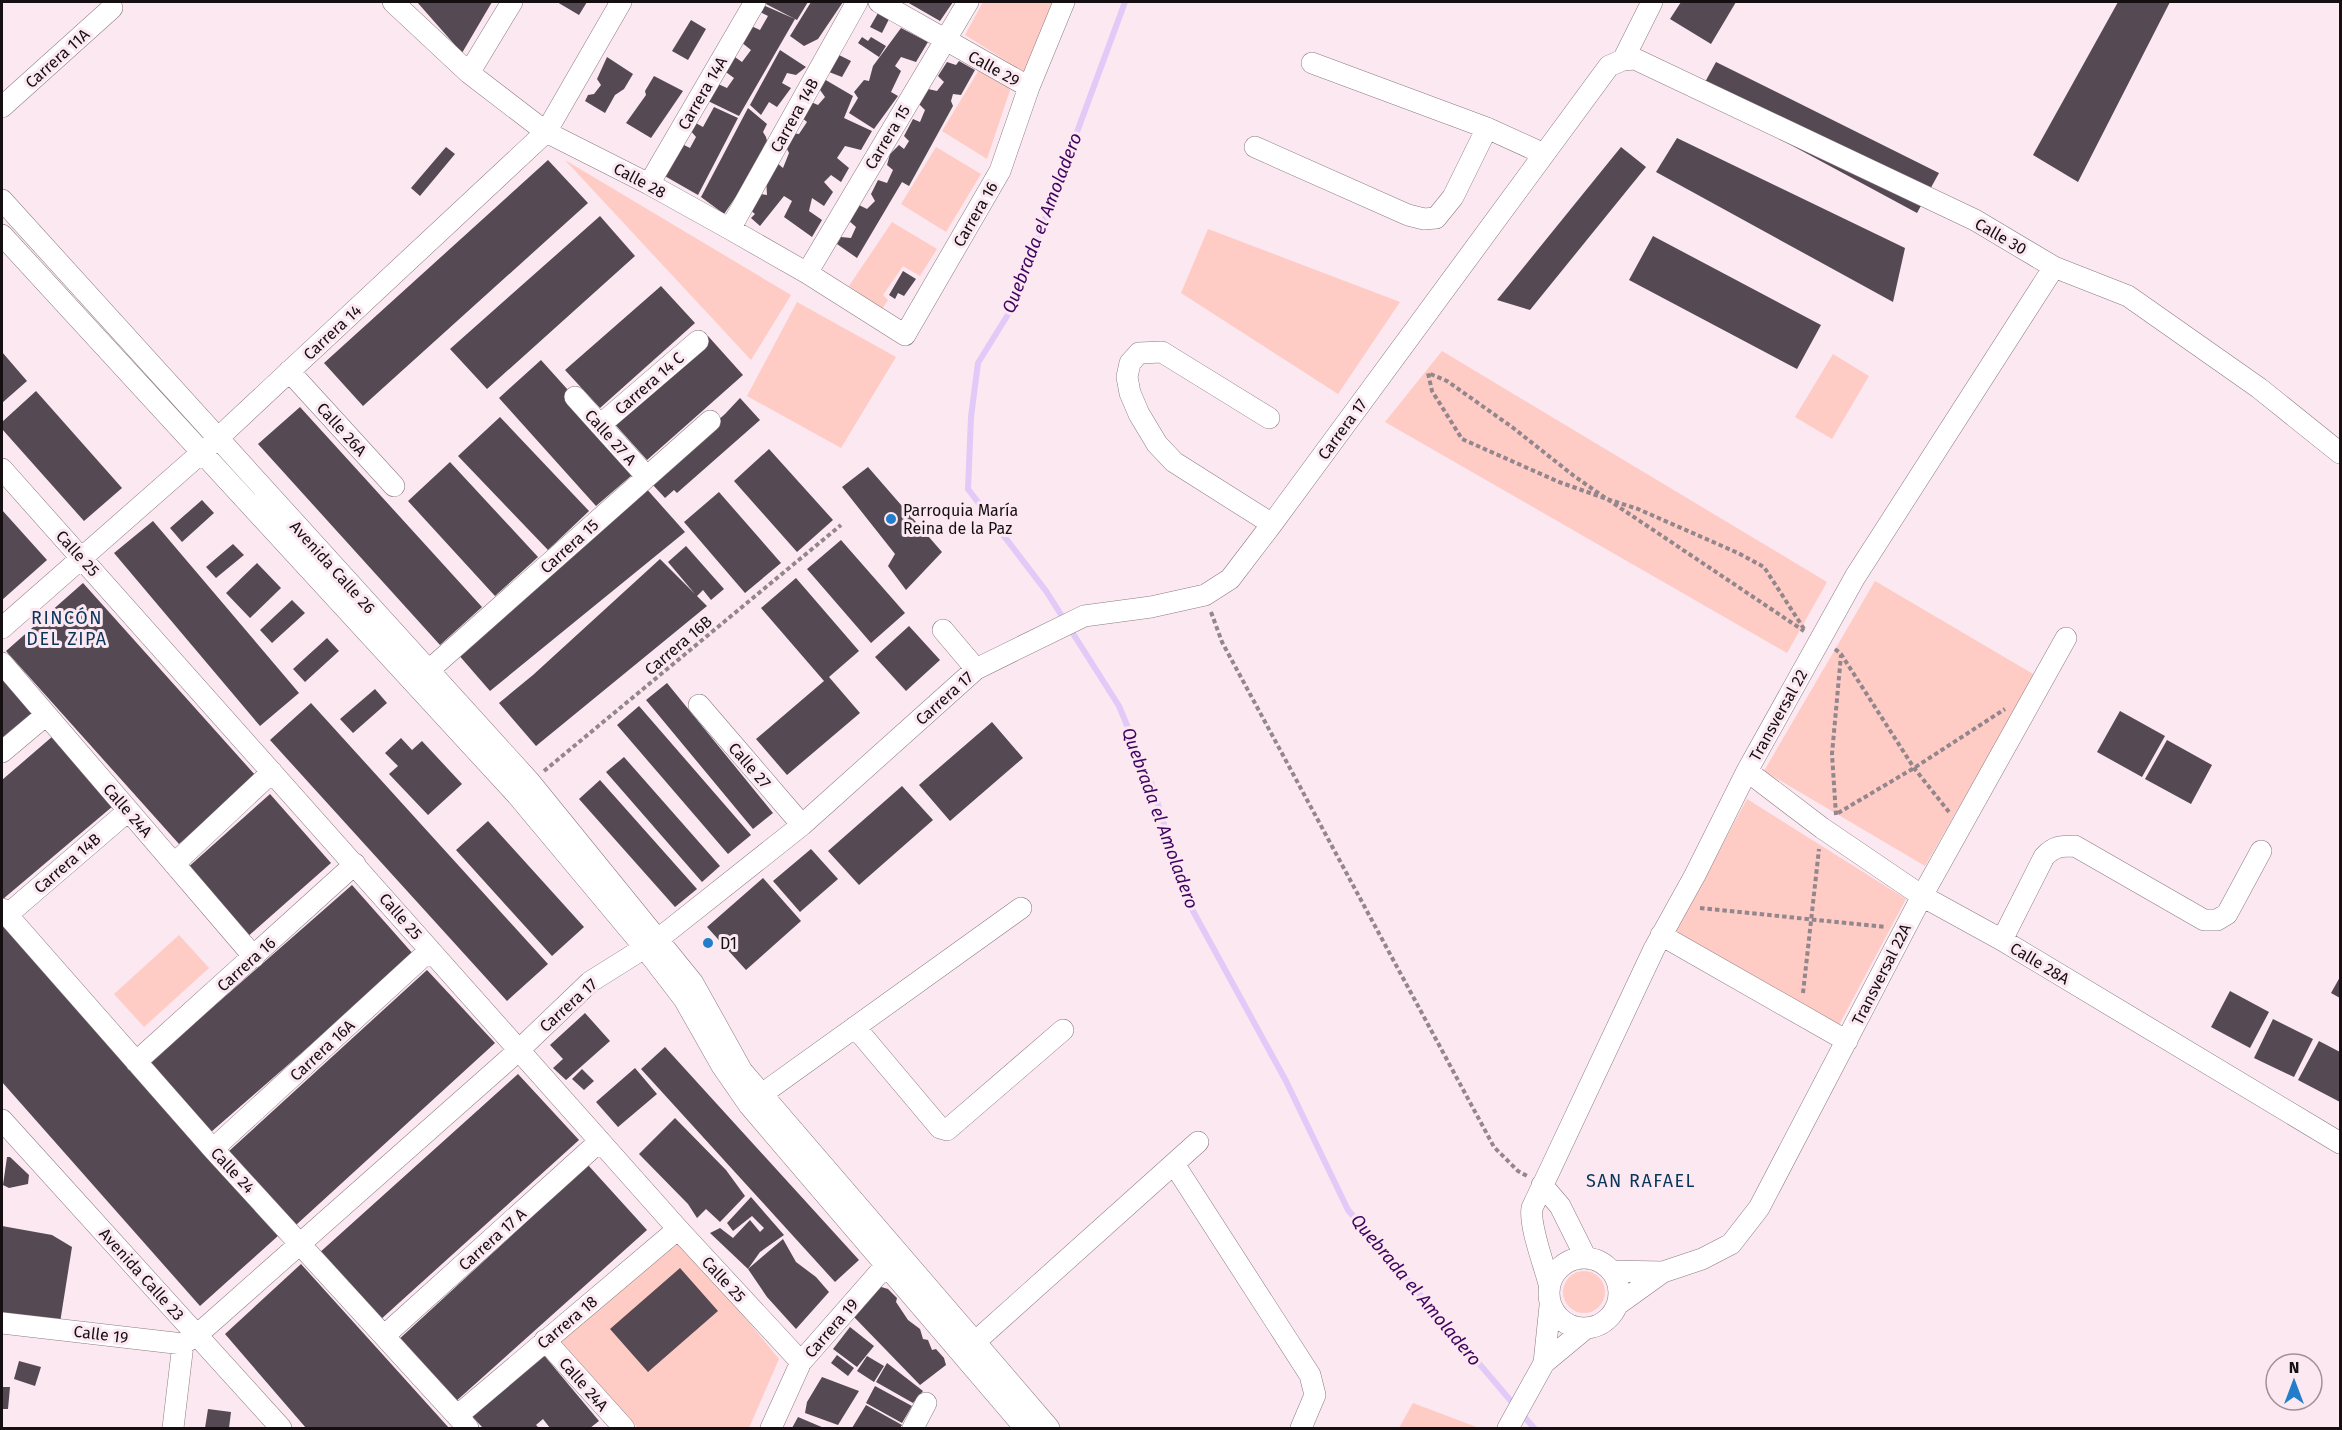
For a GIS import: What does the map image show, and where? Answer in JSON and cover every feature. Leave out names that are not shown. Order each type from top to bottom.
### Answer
[{"type":"street","points":[[469,73],[512,2]]},
{"type":"street","name":"Carrera 14","points":[[2,628],[209,446],[546,132],[621,2]]},
{"type":"street","name":"Carrera 14A","points":[[649,184],[755,2]]},
{"type":"street","name":"Carrera 14B","points":[[730,230],[857,2]]},
{"type":"street","name":"Calle 29","points":[[879,2],[1029,87],[1063,2]]},
{"type":"street","name":"Carrera 15","points":[[807,273],[968,2]]},
{"type":"street","points":[[1629,59],[1652,2]]},
{"type":"street","name":"Calle 28","points":[[399,4],[469,73],[546,132],[649,184],[807,273],[905,334]]},
{"type":"street","name":"Carrera 11A","points":[[2,107],[112,8]]},
{"type":"street","name":"Carrera 17","points":[[190,1339],[519,1050],[590,982],[650,944],[802,825],[976,669],[1084,616],[1151,607],[1205,595],[1230,579],[1609,66],[1629,59]]},
{"type":"street","name":"Calle 30","points":[[1629,59],[1975,220],[2054,267],[2128,296],[2259,388],[2340,453]]},
{"type":"street","points":[[1312,63],[1487,128],[1544,154]]},
{"type":"street","name":"Carrera 16","points":[[905,334],[1000,171],[1029,87]]},
{"type":"street","points":[[1255,147],[1408,215],[1424,219],[1436,218],[1453,197],[1487,128]]},
{"type":"street","name":"Avenida Calle 26","points":[[2,201],[209,446],[650,944]]},
{"type":"street","name":"Avenida Calle 26","points":[[2,235],[428,671],[530,782],[650,944]]},
{"type":"street","name":"Transversal 22","points":[[1549,1284],[1531,1214],[1542,1185],[1661,935],[1747,771],[1813,635],[1855,577],[2054,267]]},
{"type":"street","name":"Carrera 14 C","points":[[600,425],[698,340]]},
{"type":"street","points":[[1269,418],[1162,352],[1139,353],[1130,363],[1127,378],[1130,393],[1139,414],[1157,444],[1174,462],[1272,524]]},
{"type":"street","name":"Calle 26A","points":[[289,371],[394,486]]},
{"type":"street","name":"Calle 27 A","points":[[575,397],[647,477]]},
{"type":"street","name":"Carrera 15","points":[[428,671],[710,421]]},
{"type":"street","name":"Calle 25","points":[[2,470],[600,1141],[801,1362]]},
{"type":"street","points":[[943,630],[976,669]]},
{"type":"street","name":"Transversal 22A","points":[[1663,1272],[1702,1259],[1731,1245],[1759,1208],[1922,896],[2066,638]]},
{"type":"street","name":"Calle 24A","points":[[2,663],[254,957]]},
{"type":"street","name":"Calle 27","points":[[699,705],[802,825]]},
{"type":"street","points":[[2,752],[46,715]]},
{"type":"street","name":"Calle 28A","points":[[1747,771],[1822,828],[1922,896],[2002,940],[2340,1143]]},
{"type":"street","points":[[174,864],[272,772]]},
{"type":"street","name":"Carrera 14B","points":[[4,912],[128,811]]},
{"type":"street","points":[[2002,940],[2044,857],[2051,850],[2060,846],[2075,846],[2204,920],[2217,920],[2227,914],[2261,851]]},
{"type":"street","name":"Carrera 16","points":[[136,1062],[355,864]]},
{"type":"street","points":[[762,1094],[1021,908]]},
{"type":"street","name":"Calle 24","points":[[4,912],[213,1149],[462,1422]]},
{"type":"street","points":[[1661,935],[1846,1041]]},
{"type":"street","points":[[650,944],[693,984],[742,1071],[1049,1428]]},
{"type":"street","points":[[650,944],[722,1066],[749,1105],[1025,1428]]},
{"type":"street","name":"Carrera 16A","points":[[213,1149],[430,950]]},
{"type":"street","points":[[855,1027],[940,1128],[947,1130],[1063,1030]]},
{"type":"street","name":"Avenida Calle 23","points":[[2,1120],[190,1339],[281,1428]]},
{"type":"street","name":"Carrera 17 A","points":[[384,1336],[600,1141]]},
{"type":"street","points":[[975,1342],[1198,1142]]},
{"type":"street","points":[[1174,1164],[1310,1375],[1316,1395],[1301,1428]]},
{"type":"street","points":[[1542,1185],[1560,1206],[1586,1258]]},
{"type":"street","name":"Carrera 18","points":[[462,1422],[545,1340],[678,1228]]},
{"type":"street","points":[[1544,1363],[1550,1306],[1549,1284],[1554,1273],[1563,1264],[1574,1259],[1586,1258],[1596,1260],[1612,1271],[1619,1293],[1617,1305]]},
{"type":"street","name":"Carrera 19","points":[[771,1428],[801,1362],[886,1265]]},
{"type":"street","points":[[1612,1271],[1663,1272]]},
{"type":"street","points":[[1508,1428],[1544,1363],[1584,1329],[1605,1322],[1617,1305],[1663,1272]]},
{"type":"street","points":[[1550,1306],[1564,1322],[1584,1329]]},
{"type":"street","name":"Calle 19","points":[[2,1323],[190,1339]]},
{"type":"street","points":[[173,1428],[190,1339]]},
{"type":"street","name":"Calle 24A","points":[[545,1340],[624,1428]]},
{"type":"street","points":[[913,1428],[926,1403]]},
{"type":"path","points":[[1813,635],[1764,567],[1708,539],[1638,509],[1608,499],[1559,482],[1462,439],[1432,392],[1428,373],[1447,381],[1512,427],[1574,476],[1608,499],[1841,654],[1914,768],[1960,827]]},
{"type":"path","name":"Carrera 16B","points":[[530,782],[842,525]]},
{"type":"path","points":[[1205,595],[1222,642],[1494,1147],[1518,1171],[1542,1185]]},
{"type":"path","points":[[1837,813],[1832,754],[1841,654]]},
{"type":"path","points":[[1801,1015],[1822,828],[1837,813],[1914,768],[1999,712],[2033,698]]},
{"type":"path","points":[[1678,905],[1905,929]]},
{"type":"shaded area","points":[[983,2],[1050,2],[1058,6],[1029,75],[965,35]]},
{"type":"shaded area","points":[[979,70],[1011,87],[987,159],[942,131]]},
{"type":"shaded area","points":[[936,147],[981,174],[946,232],[901,204]]},
{"type":"shaded area","points":[[565,160],[791,295],[751,360]]},
{"type":"shaded area","points":[[892,222],[937,249],[920,276],[903,266],[883,295],[888,300],[882,309],[849,286]]},
{"type":"shaded area","points":[[1208,229],[1400,302],[1338,394],[1181,293]]},
{"type":"shaded area","points":[[797,302],[896,357],[841,448],[747,396]]},
{"type":"shaded area","points":[[1442,351],[1827,582],[1787,653],[1385,422]]},
{"type":"shaded area","points":[[1833,354],[1869,376],[1832,439],[1795,417]]},
{"type":"shaded area","points":[[1875,581],[2035,675],[1925,866],[1764,771]]},
{"type":"shaded area","points":[[1747,799],[1906,899],[1839,1025],[1676,931]]},
{"type":"shaded area","points":[[179,935],[209,968],[144,1027],[114,994]]},
{"type":"shaded area","points":[[682,1241],[779,1359],[749,1428],[638,1428],[559,1339]]},
{"type":"shaded area","points":[[1584,1271],[1599,1277],[1605,1292],[1599,1307],[1584,1313],[1569,1307],[1563,1292],[1569,1277]]},
{"type":"shaded area","points":[[1413,1403],[1479,1428],[1399,1428]]},
{"type":"building","points":[[417,2],[492,2],[462,53]]},
{"type":"building","points":[[557,2],[587,2],[579,15]]},
{"type":"building","points":[[767,2],[808,2],[797,20],[766,4]]},
{"type":"building","points":[[811,2],[843,2],[818,39],[804,46],[790,36]]},
{"type":"building","points":[[907,2],[953,2],[940,21]]},
{"type":"building","points":[[1681,2],[1736,2],[1711,44],[1670,19]]},
{"type":"building","points":[[2118,2],[2170,2],[2078,182],[2033,155]]},
{"type":"building","points":[[763,5],[795,19],[739,116],[708,101],[716,83],[727,88],[734,78],[723,70],[732,55],[742,62],[751,50],[741,42],[749,25],[760,30],[768,16],[760,12]]},
{"type":"building","points":[[878,13],[889,19],[882,33],[870,27]]},
{"type":"building","points":[[691,20],[706,29],[688,60],[672,51]]},
{"type":"building","points":[[901,28],[928,42],[916,62],[901,57],[895,66],[901,71],[891,92],[898,96],[874,129],[849,113],[858,98],[854,92],[864,80],[869,81],[873,66]]},
{"type":"building","points":[[862,37],[868,41],[871,37],[886,46],[879,57],[858,43]]},
{"type":"building","points":[[780,50],[806,67],[796,75],[787,73],[782,83],[791,88],[777,107],[769,102],[761,115],[750,105]]},
{"type":"building","points":[[839,55],[851,61],[842,77],[829,72]]},
{"type":"building","points":[[607,57],[633,74],[624,89],[615,95],[605,113],[585,101],[588,95],[594,94],[601,85],[597,79]]},
{"type":"building","points":[[959,61],[975,70],[961,95],[953,94],[951,101],[953,106],[909,186],[902,182],[857,258],[837,244],[841,237],[851,238],[856,227],[848,220],[859,205],[867,209],[875,201],[871,194],[878,180],[887,183],[893,170],[887,165],[890,154],[899,145],[904,149],[909,141],[904,136],[913,119],[920,122],[925,110],[919,104],[928,89],[937,91],[944,82],[938,76],[947,62],[956,65]]},
{"type":"building","points":[[1716,62],[1939,173],[1917,213],[1698,95]]},
{"type":"building","points":[[654,76],[683,91],[651,138],[626,123],[646,95],[645,91]]},
{"type":"building","points":[[824,79],[853,96],[844,118],[872,131],[861,150],[845,146],[837,158],[849,168],[841,182],[831,175],[824,182],[833,192],[824,206],[812,198],[809,211],[822,220],[812,237],[784,217],[792,201],[784,196],[760,226],[751,218],[755,214],[749,209],[760,194],[767,195],[766,178],[776,162],[783,168],[789,153],[785,145],[791,133],[799,134],[807,122],[800,116],[811,102],[818,105],[825,97],[818,87]]},
{"type":"building","points":[[714,107],[738,118],[698,195],[663,175],[680,143],[690,148],[696,137],[690,130],[694,122],[703,127]]},
{"type":"building","points":[[748,108],[767,124],[763,132],[769,149],[724,214],[701,197]]},
{"type":"building","points":[[1677,138],[1905,248],[1893,302],[1656,172]]},
{"type":"building","points":[[446,147],[455,154],[420,196],[411,188]]},
{"type":"building","points":[[1621,147],[1646,167],[1530,310],[1497,300]]},
{"type":"building","points":[[548,160],[588,203],[363,406],[324,363]]},
{"type":"building","points":[[600,216],[635,256],[487,389],[450,349]]},
{"type":"building","points":[[1653,236],[1821,325],[1797,369],[1629,280]]},
{"type":"building","points":[[903,271],[916,279],[904,296],[898,293],[895,299],[889,295]]},
{"type":"building","points":[[661,286],[695,323],[600,408],[565,370]]},
{"type":"building","points":[[708,336],[743,375],[647,460],[612,421]]},
{"type":"building","points":[[2,352],[27,381],[2,403]]},
{"type":"building","points":[[541,360],[639,469],[596,506],[499,398]]},
{"type":"building","points":[[36,391],[122,488],[84,521],[2,429],[2,422]]},
{"type":"building","points":[[740,398],[760,420],[677,493],[674,490],[665,498],[653,485],[682,452]]},
{"type":"building","points":[[300,407],[482,607],[440,645],[258,444]]},
{"type":"building","points":[[500,417],[589,511],[548,550],[458,456]]},
{"type":"building","points":[[769,449],[833,520],[797,552],[734,481]]},
{"type":"building","points":[[450,462],[538,557],[495,596],[408,501]]},
{"type":"building","name":"Parroquia María Reina de la Paz","points":[[868,467],[942,552],[906,590],[888,566],[895,554],[842,487]]},
{"type":"building","points":[[644,486],[685,532],[490,691],[457,653]]},
{"type":"building","points":[[719,492],[781,563],[745,593],[684,522]]},
{"type":"building","points":[[202,500],[214,513],[182,542],[170,528]]},
{"type":"building","points":[[2,510],[47,560],[2,600]]},
{"type":"building","points":[[153,521],[299,693],[260,726],[114,553]]},
{"type":"building","points":[[841,540],[905,613],[871,643],[807,569]]},
{"type":"building","points":[[233,544],[244,555],[216,578],[206,567]]},
{"type":"building","points":[[686,546],[724,589],[711,600],[703,590],[697,596],[707,606],[536,746],[499,703],[660,559],[695,594],[668,562]]},
{"type":"building","points":[[257,563],[281,588],[250,618],[226,593]]},
{"type":"building","points":[[796,578],[859,651],[829,677],[860,713],[787,775],[756,739],[824,681],[761,608]]},
{"type":"building","points":[[83,583],[256,776],[179,844],[6,651]]},
{"type":"building","points":[[292,600],[305,613],[272,643],[260,630]]},
{"type":"building","points":[[909,626],[940,660],[906,691],[875,657]]},
{"type":"building","points":[[327,638],[339,651],[305,682],[293,669]]},
{"type":"building","points":[[2,677],[34,714],[2,742]]},
{"type":"building","points":[[667,683],[773,813],[753,829],[646,700]]},
{"type":"building","points":[[375,689],[387,703],[353,733],[340,719]]},
{"type":"building","points":[[311,703],[548,964],[507,1001],[270,740]]},
{"type":"building","points":[[639,706],[751,835],[728,854],[617,725]]},
{"type":"building","points":[[2120,711],[2165,736],[2142,777],[2097,752]]},
{"type":"building","points":[[992,722],[1023,758],[950,821],[919,785]]},
{"type":"building","points":[[53,736],[113,806],[3,899],[2,780]]},
{"type":"building","points":[[401,738],[412,750],[422,741],[462,784],[428,815],[389,774],[398,766],[385,753]]},
{"type":"building","points":[[2167,740],[2212,765],[2191,804],[2145,779]]},
{"type":"building","points":[[624,757],[720,866],[702,882],[606,772]]},
{"type":"building","points":[[600,780],[697,889],[675,907],[579,799]]},
{"type":"building","points":[[902,786],[933,820],[859,885],[828,851]]},
{"type":"building","points":[[270,794],[331,863],[246,938],[185,870]]},
{"type":"building","points":[[488,821],[584,927],[552,956],[456,850]]},
{"type":"building","points":[[811,849],[838,879],[800,912],[773,881]]},
{"type":"building","points":[[763,878],[801,921],[746,970],[707,927]]},
{"type":"building","points":[[352,885],[414,955],[211,1132],[149,1063]]},
{"type":"building","points":[[2,924],[279,1235],[200,1306],[2,1082]]},
{"type":"building","points":[[427,970],[495,1043],[296,1225],[228,1152]]},
{"type":"building","points":[[2340,977],[2340,998],[2331,993]]},
{"type":"building","points":[[2230,991],[2269,1012],[2250,1048],[2211,1027]]},
{"type":"building","points":[[585,1013],[610,1041],[566,1080],[553,1068],[563,1059],[550,1045]]},
{"type":"building","points":[[2273,1019],[2313,1039],[2294,1077],[2254,1058]]},
{"type":"building","points":[[2319,1041],[2340,1052],[2340,1102],[2298,1080]]},
{"type":"building","points":[[665,1047],[859,1260],[835,1282],[641,1069]]},
{"type":"building","points":[[635,1068],[657,1094],[618,1127],[596,1102]]},
{"type":"building","points":[[582,1069],[594,1081],[584,1090],[572,1079]]},
{"type":"building","points":[[518,1074],[579,1140],[379,1321],[318,1254]]},
{"type":"building","points":[[675,1118],[726,1170],[745,1196],[720,1222],[706,1209],[697,1218],[688,1204],[639,1154]]},
{"type":"building","points":[[7,1157],[10,1157],[29,1175],[28,1184],[9,1188],[3,1185]]},
{"type":"building","points":[[588,1165],[647,1230],[454,1403],[396,1342]]},
{"type":"building","points":[[751,1197],[784,1235],[760,1252],[748,1269],[710,1233],[720,1228],[733,1238],[750,1220],[760,1232],[764,1228],[752,1216],[733,1231],[727,1223]]},
{"type":"building","points":[[2,1226],[52,1235],[72,1247],[59,1329],[2,1319]]},
{"type":"building","points":[[783,1239],[796,1262],[816,1277],[829,1292],[796,1329],[767,1297],[748,1269]]},
{"type":"building","points":[[301,1264],[449,1428],[306,1428],[225,1334]]},
{"type":"building","points":[[680,1268],[718,1311],[648,1372],[610,1329]]},
{"type":"building","points":[[878,1286],[888,1289],[897,1298],[896,1302],[908,1320],[920,1329],[923,1339],[928,1340],[932,1350],[936,1349],[944,1358],[946,1365],[920,1385],[854,1317]]},
{"type":"building","points":[[850,1327],[874,1346],[857,1367],[833,1349]]},
{"type":"building","points":[[543,1354],[599,1421],[590,1428],[550,1428],[543,1419],[536,1425],[539,1428],[483,1428],[470,1414]]},
{"type":"building","points":[[837,1355],[854,1368],[848,1376],[831,1363]]},
{"type":"building","points":[[867,1356],[884,1366],[874,1382],[857,1371]]},
{"type":"building","points":[[19,1361],[41,1367],[35,1386],[14,1379]]},
{"type":"building","points":[[887,1363],[923,1391],[913,1403],[876,1382]]},
{"type":"building","points":[[822,1377],[859,1391],[838,1425],[805,1413],[807,1402]]},
{"type":"building","points":[[875,1386],[912,1406],[902,1423],[866,1403]]},
{"type":"building","points":[[2,1387],[10,1387],[8,1409],[2,1409]]},
{"type":"building","points":[[866,1405],[902,1425],[900,1428],[852,1428]]},
{"type":"building","points":[[208,1409],[231,1412],[229,1428],[205,1428]]},
{"type":"building","points":[[798,1417],[824,1428],[792,1428]]},
{"type":"waterway","name":"Quebrada el Amoladero","points":[[1125,2],[1012,308],[978,363],[971,417],[968,489],[1046,591],[1119,706],[1153,788],[1187,900],[1286,1081],[1348,1210],[1534,1428]]},
{"type":"place","name":"Parroquia María Reina de la Paz","points":[[891,519]]},
{"type":"place","name":"D1","points":[[708,943]]},
{"type":"district","name":"RINCÓN DEL ZIPA","points":[[67,628]]},
{"type":"district","name":"SAN RAFAEL","points":[[1641,1181]]}]
